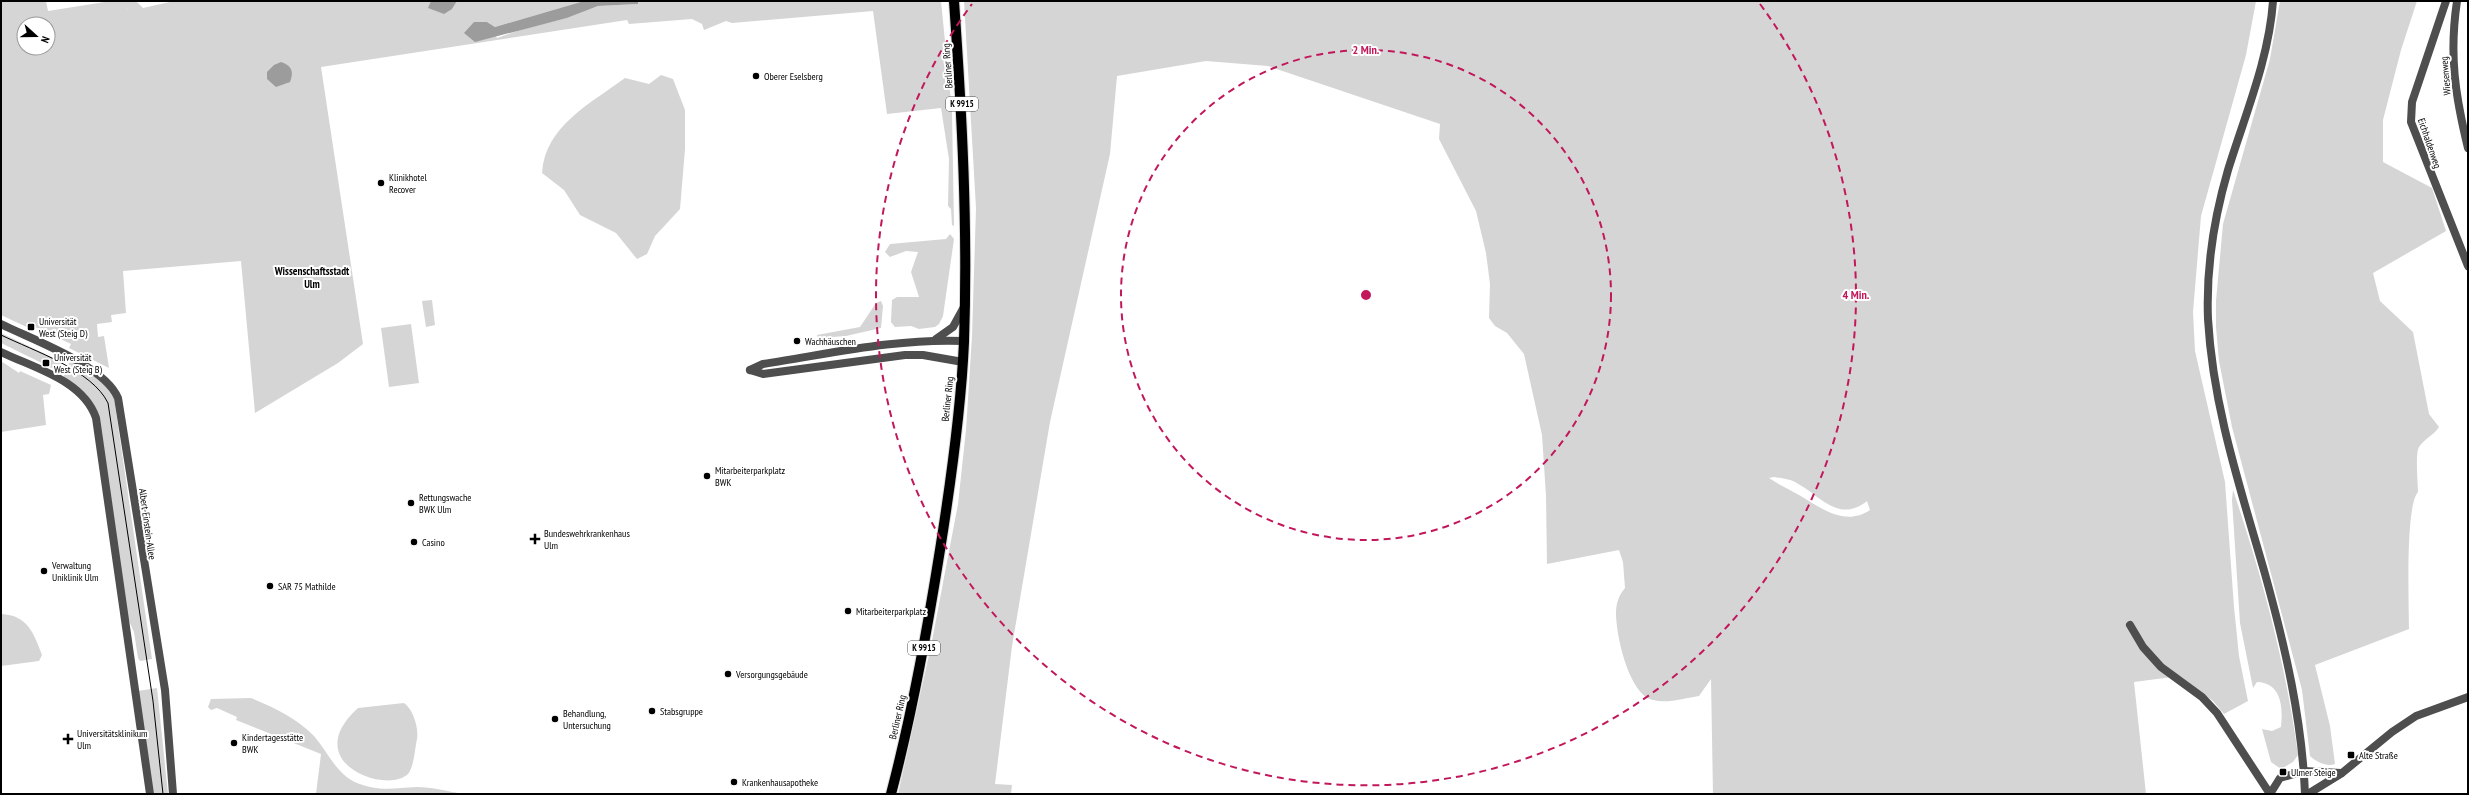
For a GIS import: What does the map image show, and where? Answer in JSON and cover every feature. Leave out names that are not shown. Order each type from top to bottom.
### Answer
[{"type":"main road","name":"Berliner Ring","points":[[891,794],[926,643],[948,499],[963,362],[966,208],[962,110],[954,1]]},
{"type":"street","points":[[2273,1],[2267,39],[2257,78],[2228,172],[2213,233],[2209,262],[2208,317],[2210,349],[2221,416],[2237,483],[2265,574],[2283,645],[2295,701],[2307,794],[2342,773],[2392,732],[2416,716],[2468,697]]},
{"type":"street","name":"Eichhaldenweg","points":[[2446,1],[2412,102],[2410,122],[2468,266]]},
{"type":"street","name":"Wiesenweg","points":[[2457,1],[2453,28],[2452,69],[2459,110],[2468,148]]},
{"type":"street","points":[[934,340],[952,327],[965,306]]},
{"type":"street","name":"Albert-Einstein-Allee","points":[[1,324],[94,370],[110,384],[118,398],[165,690],[173,794]]},
{"type":"street","points":[[963,362],[923,355],[905,355],[763,374],[750,370],[763,364],[876,346],[934,340],[964,341]]},
{"type":"street","points":[[1,352],[76,389],[90,404],[96,418],[150,794]]},
{"type":"street","points":[[2130,625],[2143,647],[2161,667],[2202,697],[2217,713],[2271,794],[2280,778],[2304,771],[2342,773]]},
{"type":"shaded area","points":[[1,1],[46,1],[48,11],[111,1],[136,1],[143,8],[174,1],[431,1],[429,8],[452,9],[457,1],[584,1],[495,27],[487,22],[497,38],[523,29],[567,18],[598,6],[638,4],[638,1],[941,1],[952,112],[954,226],[952,225],[951,209],[948,206],[949,159],[941,108],[887,114],[873,11],[732,23],[726,21],[704,30],[702,24],[692,19],[629,24],[627,20],[321,67],[363,344],[338,363],[255,413],[241,261],[123,271],[126,313],[111,315],[112,322],[97,324],[98,337],[104,336],[109,368],[69,348],[71,344],[35,327],[33,330],[1,315]]},
{"type":"shaded area","points":[[431,1],[457,1],[452,9],[444,14],[428,8]]},
{"type":"shaded area","points":[[584,1],[638,1],[638,4],[598,6],[567,18],[475,42],[464,33],[474,22],[487,22],[495,27]]},
{"type":"shaded area","points":[[964,1],[2256,1],[2246,55],[2201,216],[2193,312],[2195,351],[2225,482],[2239,656],[2248,701],[2224,714],[2213,701],[2180,676],[2134,682],[2146,794],[1713,794],[1711,679],[1699,696],[1670,701],[1653,700],[1645,696],[1637,687],[1626,663],[1618,635],[1616,613],[1617,603],[1625,588],[1623,562],[1619,550],[1547,564],[1546,496],[1542,435],[1524,354],[1507,333],[1495,326],[1489,318],[1490,284],[1486,253],[1476,211],[1439,139],[1440,124],[1268,66],[1206,61],[1117,76],[1110,154],[1050,422],[1012,646],[995,784],[1012,785],[1011,794],[898,794],[931,646],[958,504],[966,430],[972,336],[976,208]],"holes":[[[1774,477],[1788,479],[1795,482],[1821,500],[1838,509],[1847,510],[1857,507],[1867,501],[1870,510],[1861,515],[1851,517],[1833,514],[1769,478]]]},
{"type":"shaded area","points":[[2280,1],[2417,1],[2401,50],[2383,120],[2383,162],[2432,188],[2446,231],[2373,273],[2380,301],[2413,332],[2429,414],[2439,427],[2421,444],[2418,451],[2418,492],[2414,501],[2409,535],[2409,629],[2315,665],[2330,726],[2335,764],[2332,765],[2322,763],[2310,756],[2302,690],[2232,427],[2219,361],[2216,327],[2216,301],[2223,224],[2270,59]]},
{"type":"shaded area","points":[[281,62],[290,67],[292,72],[291,78],[290,82],[276,87],[267,79],[267,72],[274,65]]},
{"type":"shaded area","points":[[661,75],[673,79],[685,110],[685,149],[680,209],[655,236],[647,254],[637,259],[616,233],[580,215],[564,190],[542,173],[545,156],[551,142],[560,129],[584,107],[625,78],[649,84]]},
{"type":"shaded area","points":[[950,234],[954,239],[943,316],[939,324],[935,327],[919,329],[911,326],[895,327],[891,322],[892,300],[897,297],[919,297],[911,272],[918,252],[906,251],[890,257],[885,252],[890,244],[946,239]]},
{"type":"shaded area","points":[[432,300],[435,325],[426,327],[422,301]]},
{"type":"shaded area","points":[[881,301],[883,306],[881,328],[846,336],[818,338],[817,335],[860,327],[876,303]]},
{"type":"shaded area","points":[[411,324],[419,383],[389,387],[381,328]]},
{"type":"shaded area","points":[[1,333],[62,362],[58,371],[1,343]]},
{"type":"shaded area","points":[[1,361],[19,373],[20,371],[51,385],[49,394],[43,395],[46,425],[1,432]]},
{"type":"shaded area","points":[[70,361],[101,380],[114,398],[152,659],[140,661],[138,658],[134,632],[128,619],[97,413],[88,396],[63,378]]},
{"type":"shaded area","points":[[2233,490],[2254,555],[2272,621],[2293,721],[2298,755],[2293,762],[2281,769],[2271,762],[2262,729],[2272,731],[2281,727],[2281,705],[2276,692],[2272,687],[2265,683],[2257,682],[2253,688],[2240,623],[2232,500]]},
{"type":"shaded area","points":[[1,614],[18,618],[29,627],[42,655],[39,661],[1,666]]},
{"type":"shaded area","points":[[157,688],[168,794],[153,794],[138,691]]},
{"type":"shaded area","points":[[251,698],[285,714],[300,724],[314,736],[343,774],[357,783],[373,788],[394,789],[423,787],[462,794],[316,794],[321,754],[236,720],[237,717],[217,708],[211,710],[208,707],[211,699]]},
{"type":"shaded area","points":[[404,703],[413,714],[417,735],[413,762],[408,774],[397,779],[382,780],[367,777],[352,769],[342,758],[337,744],[342,727],[358,708]]},
{"type":"tram line","points":[[1,335],[76,371],[100,391],[108,403],[153,701],[163,794]]},
{"type":"place","name":"Oberer Eselsberg","points":[[756,76]]},
{"type":"place","name":"Klinikhotel Recover","points":[[381,183]]},
{"type":"place","name":"Universität West (Steig D)","points":[[31,327]]},
{"type":"place","name":"Wachhäuschen","points":[[797,341]]},
{"type":"place","name":"Universität West (Steig B)","points":[[46,363]]},
{"type":"place","name":"Mitarbeiterparkplatz BWK","points":[[707,476]]},
{"type":"place","name":"Rettungswache BWK Ulm","points":[[411,503]]},
{"type":"place","name":"Bundeswehrkrankenhaus Ulm","points":[[535,539]]},
{"type":"place","name":"Casino","points":[[414,542]]},
{"type":"place","name":"Verwaltung Uniklinik Ulm","points":[[44,571]]},
{"type":"place","name":"SAR 75 Mathilde","points":[[270,586]]},
{"type":"place","name":"Mitarbeiterparkplatz","points":[[848,611]]},
{"type":"place","name":"Versorgungsgebäude","points":[[728,674]]},
{"type":"place","name":"Stabsgruppe","points":[[652,711]]},
{"type":"place","name":"Behandlung, Untersuchung","points":[[555,719]]},
{"type":"place","name":"Universitätsklinikum Ulm","points":[[68,739]]},
{"type":"place","name":"Kindertagesstätte BWK","points":[[234,743]]},
{"type":"place","name":"Alte Straße","points":[[2351,755]]},
{"type":"place","name":"Ulmer Steige","points":[[2283,772]]},
{"type":"place","name":"Krankenhausapotheke","points":[[734,782]]},
{"type":"district","name":"Wissenschaftsstadt Ulm","points":[[312,277]]}]
